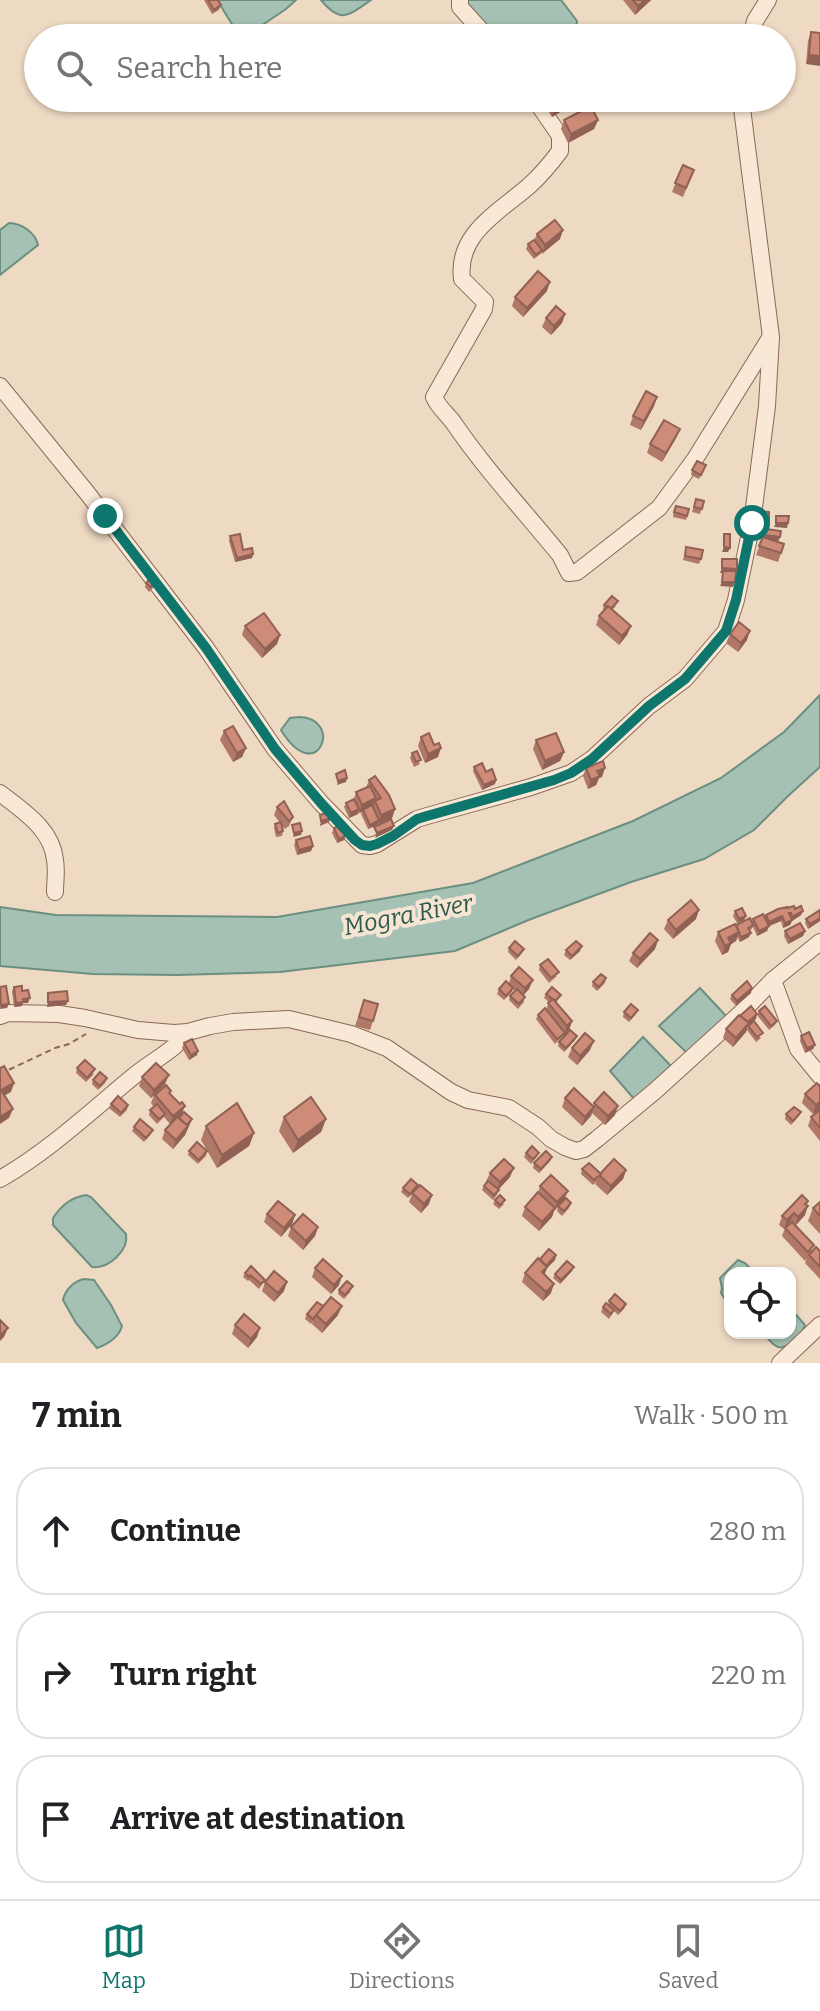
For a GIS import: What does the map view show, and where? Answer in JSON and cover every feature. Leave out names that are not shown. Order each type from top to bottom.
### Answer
[{"type":"street","points":[[460,0],[460,7],[475,24]]},
{"type":"street","points":[[754,24],[768,0]]},
{"type":"street","points":[[544,112],[560,136],[560,151],[530,185],[485,222],[471,240],[462,258],[462,279],[485,302],[484,309],[434,397],[474,453],[560,555],[569,573],[577,572],[659,508],[695,459],[771,337]]},
{"type":"street","points":[[0,386],[88,494],[206,648],[275,749],[362,845],[370,846],[393,836],[417,819],[571,773],[685,679],[726,631],[736,600],[752,523],[767,406],[771,337],[743,112]]},
{"type":"street","points":[[0,793],[43,829],[56,861],[55,892]]},
{"type":"street","points":[[0,1016],[8,1013],[59,1014],[138,1030],[174,1033],[233,1022],[289,1019],[351,1034],[387,1048],[451,1092],[468,1100],[509,1108],[551,1139],[576,1151],[584,1149],[655,1091],[773,980],[820,942]]},
{"type":"street","points":[[773,980],[798,1049],[820,1076]]},
{"type":"street","points":[[0,1179],[23,1166],[176,1045],[188,1032]]},
{"type":"street","points":[[780,1363],[820,1325]]},
{"type":"path","points":[[0,1074],[84,1036],[98,1021]]},
{"type":"water","points":[[217,0],[296,0],[264,24],[232,24]]},
{"type":"water","points":[[321,0],[371,0],[350,13],[340,15]]},
{"type":"water","points":[[464,0],[561,0],[577,21],[577,24],[483,24]]},
{"type":"water","points":[[9,223],[27,230],[38,245],[0,275],[0,230]]},
{"type":"water","name":"Mogra River","points":[[820,695],[820,767],[754,830],[704,859],[631,882],[455,951],[280,972],[93,974],[0,966],[0,907],[56,915],[277,917],[473,883],[633,821],[721,778],[784,732]]},
{"type":"water","points":[[290,718],[313,720],[321,728],[321,746],[315,752],[305,753],[294,746],[281,730]]},
{"type":"water","points":[[700,988],[727,1017],[687,1053],[659,1026]]},
{"type":"water","points":[[643,1037],[671,1066],[635,1100],[610,1071]]},
{"type":"water","points":[[86,1195],[126,1234],[121,1252],[111,1262],[98,1267],[92,1267],[53,1225],[53,1218],[63,1206]]},
{"type":"water","points":[[738,1260],[749,1267],[731,1267]]},
{"type":"water","points":[[724,1274],[724,1298],[721,1293],[720,1278]]},
{"type":"water","points":[[84,1279],[94,1280],[122,1326],[112,1340],[97,1348],[76,1323],[63,1300],[70,1286]]},
{"type":"water","points":[[796,1315],[805,1325],[796,1339]]},
{"type":"water","points":[[768,1339],[796,1339],[783,1347]]},
{"type":"building","points":[[208,0],[218,0],[221,5],[214,10]]},
{"type":"building","points":[[811,32],[820,33],[820,56],[809,55]]},
{"type":"building","points":[[579,112],[594,112],[598,120],[571,134],[564,120]]},
{"type":"building","points":[[683,165],[694,170],[686,188],[675,183]]},
{"type":"building","points":[[555,220],[563,230],[545,245],[537,234]]},
{"type":"building","points":[[534,240],[542,250],[536,255],[528,244]]},
{"type":"building","points":[[538,271],[550,282],[527,308],[515,297]]},
{"type":"building","points":[[556,306],[565,314],[554,326],[546,318]]},
{"type":"building","points":[[646,391],[657,397],[644,421],[633,416]]},
{"type":"building","points":[[664,420],[680,429],[666,453],[650,444]]},
{"type":"building","points":[[697,461],[706,465],[701,475],[692,470]]},
{"type":"building","points":[[696,499],[704,501],[702,509],[694,507]]},
{"type":"building","points":[[676,506],[689,509],[687,516],[674,512]]},
{"type":"building","points":[[756,511],[769,512],[769,520],[756,519]]},
{"type":"building","points":[[776,516],[789,516],[788,523],[776,523]]},
{"type":"building","points":[[766,529],[781,531],[780,537],[765,535]]},
{"type":"building","points":[[240,534],[243,550],[252,548],[253,554],[237,558],[230,536]]},
{"type":"building","points":[[724,534],[730,534],[730,548],[724,547]]},
{"type":"building","points":[[763,537],[784,544],[781,553],[759,546]]},
{"type":"building","points":[[686,547],[703,550],[701,559],[685,556]]},
{"type":"building","points":[[722,559],[737,559],[737,569],[722,568]]},
{"type":"building","points":[[723,571],[736,571],[735,582],[722,582]]},
{"type":"building","points":[[152,576],[157,581],[151,587],[146,583]]},
{"type":"building","points":[[612,596],[618,601],[611,609],[604,605]]},
{"type":"building","points":[[608,606],[631,626],[622,636],[599,616]]},
{"type":"building","points":[[264,613],[280,635],[265,649],[245,626]]},
{"type":"building","points":[[739,622],[750,631],[741,643],[730,634]]},
{"type":"building","points":[[233,726],[246,748],[237,753],[224,731]]},
{"type":"building","points":[[429,733],[434,745],[439,743],[441,748],[428,754],[421,737]]},
{"type":"building","points":[[556,733],[564,752],[545,761],[536,740]]},
{"type":"building","points":[[417,751],[421,760],[416,762],[412,753]]},
{"type":"building","points":[[603,761],[605,768],[597,771],[600,776],[591,780],[586,768]]},
{"type":"building","points":[[482,763],[486,772],[492,769],[496,780],[484,785],[474,767]]},
{"type":"building","points":[[345,770],[347,778],[338,781],[336,774]]},
{"type":"building","points":[[375,776],[395,809],[381,815],[375,801],[381,798],[369,780]]},
{"type":"building","points":[[370,786],[376,798],[362,805],[356,792]]},
{"type":"building","points":[[354,799],[359,809],[351,813],[346,803]]},
{"type":"building","points":[[284,801],[293,817],[289,821],[277,807]]},
{"type":"building","points":[[372,805],[379,820],[370,825],[363,810]]},
{"type":"building","points":[[329,812],[331,818],[321,821],[320,815]]},
{"type":"building","points":[[391,819],[394,826],[377,833],[374,827]]},
{"type":"building","points":[[281,822],[283,831],[278,833],[275,824]]},
{"type":"building","points":[[300,823],[302,831],[294,833],[292,825]]},
{"type":"building","points":[[341,825],[346,835],[339,839],[334,828]]},
{"type":"building","points":[[310,836],[313,846],[299,850],[296,840]]},
{"type":"building","points":[[691,900],[699,910],[676,930],[668,920]]},
{"type":"building","points":[[794,906],[795,909],[801,906],[803,911],[792,917],[789,913],[792,920],[785,923],[782,916],[769,922],[766,915]]},
{"type":"building","points":[[742,908],[746,916],[739,919],[735,911]]},
{"type":"building","points":[[820,910],[820,918],[810,924],[806,919]]},
{"type":"building","points":[[763,914],[769,926],[759,931],[753,919]]},
{"type":"building","points":[[750,918],[753,925],[748,928],[751,933],[741,937],[736,925]]},
{"type":"building","points":[[800,923],[805,931],[790,939],[785,931]]},
{"type":"building","points":[[735,924],[739,932],[728,938],[731,943],[725,946],[718,932]]},
{"type":"building","points":[[650,933],[658,940],[640,959],[633,953]]},
{"type":"building","points":[[515,941],[524,949],[518,956],[509,948]]},
{"type":"building","points":[[576,941],[582,946],[572,956],[566,950]]},
{"type":"building","points":[[548,959],[559,972],[551,978],[540,965]]},
{"type":"building","points":[[519,967],[533,980],[525,988],[511,976]]},
{"type":"building","points":[[601,974],[606,978],[599,987],[593,982]]},
{"type":"building","points":[[506,981],[513,988],[506,996],[499,989]]},
{"type":"building","points":[[747,981],[752,988],[737,1001],[732,995]]},
{"type":"building","points":[[6,986],[9,1004],[1,1005],[0,987]]},
{"type":"building","points":[[22,986],[22,991],[28,990],[30,998],[16,1003],[14,987]]},
{"type":"building","points":[[552,987],[561,995],[555,1001],[546,994]]},
{"type":"building","points":[[517,989],[525,997],[519,1004],[510,996]]},
{"type":"building","points":[[67,991],[68,1001],[48,1002],[48,993]]},
{"type":"building","points":[[553,999],[572,1021],[567,1026],[548,1003]]},
{"type":"building","points":[[364,1000],[378,1004],[373,1021],[359,1017]]},
{"type":"building","points":[[631,1004],[638,1010],[631,1018],[624,1012]]},
{"type":"building","points":[[751,1006],[757,1014],[748,1022],[740,1016]]},
{"type":"building","points":[[765,1006],[777,1021],[771,1026],[759,1011]]},
{"type":"building","points":[[545,1008],[565,1033],[557,1039],[538,1015]]},
{"type":"building","points":[[739,1015],[749,1023],[736,1038],[726,1029]]},
{"type":"building","points":[[754,1021],[763,1033],[757,1037],[748,1026]]},
{"type":"building","points":[[570,1030],[577,1036],[566,1048],[559,1042]]},
{"type":"building","points":[[809,1032],[815,1045],[807,1048],[801,1036]]},
{"type":"building","points":[[585,1033],[594,1041],[580,1056],[572,1048]]},
{"type":"building","points":[[192,1039],[198,1051],[191,1055],[184,1043]]},
{"type":"building","points":[[85,1060],[95,1069],[87,1078],[77,1068]]},
{"type":"building","points":[[156,1063],[169,1075],[154,1090],[142,1077]]},
{"type":"building","points":[[4,1066],[14,1083],[1,1090],[13,1109],[0,1117],[0,1068]]},
{"type":"building","points":[[100,1072],[107,1078],[100,1086],[93,1080]]},
{"type":"building","points":[[817,1083],[820,1102],[816,1105],[805,1094]]},
{"type":"building","points":[[166,1085],[171,1091],[169,1093],[185,1106],[173,1116],[155,1095]]},
{"type":"building","points":[[574,1088],[594,1107],[585,1117],[565,1098]]},
{"type":"building","points":[[604,1092],[618,1106],[608,1116],[594,1103]]},
{"type":"building","points":[[118,1096],[128,1105],[121,1113],[111,1104]]},
{"type":"building","points":[[311,1097],[326,1119],[298,1140],[284,1117]]},
{"type":"building","points":[[237,1103],[254,1133],[222,1155],[206,1126]]},
{"type":"building","points":[[157,1104],[165,1114],[159,1119],[150,1110]]},
{"type":"building","points":[[794,1107],[801,1112],[793,1121],[786,1114]]},
{"type":"building","points":[[820,1110],[820,1128],[811,1117]]},
{"type":"building","points":[[184,1112],[192,1119],[187,1125],[179,1118]]},
{"type":"building","points":[[177,1117],[188,1126],[176,1140],[165,1130]]},
{"type":"building","points":[[140,1119],[153,1130],[146,1138],[134,1127]]},
{"type":"building","points":[[197,1142],[207,1151],[199,1160],[189,1151]]},
{"type":"building","points":[[532,1146],[539,1153],[533,1159],[526,1153]]},
{"type":"building","points":[[546,1151],[552,1157],[541,1169],[534,1163]]},
{"type":"building","points":[[504,1159],[514,1168],[500,1182],[490,1173]]},
{"type":"building","points":[[614,1159],[626,1170],[611,1186],[599,1175]]},
{"type":"building","points":[[589,1163],[601,1174],[594,1180],[582,1169]]},
{"type":"building","points":[[551,1175],[568,1191],[557,1202],[540,1186]]},
{"type":"building","points":[[411,1179],[418,1185],[410,1194],[403,1188]]},
{"type":"building","points":[[488,1181],[499,1190],[494,1195],[484,1186]]},
{"type":"building","points":[[420,1185],[432,1195],[424,1204],[412,1193]]},
{"type":"building","points":[[538,1192],[555,1208],[542,1222],[525,1207]]},
{"type":"building","points":[[500,1195],[505,1200],[500,1205],[495,1200]]},
{"type":"building","points":[[802,1195],[808,1206],[798,1217],[794,1213],[787,1220],[782,1216]]},
{"type":"building","points":[[566,1198],[571,1203],[564,1211],[558,1206]]},
{"type":"building","points":[[278,1201],[295,1215],[284,1228],[267,1214]]},
{"type":"building","points":[[820,1202],[820,1216],[813,1208]]},
{"type":"building","points":[[303,1214],[318,1227],[306,1241],[291,1227]]},
{"type":"building","points":[[792,1222],[814,1245],[808,1252],[785,1228]]},
{"type":"building","points":[[816,1247],[820,1251],[820,1267],[809,1255]]},
{"type":"building","points":[[549,1249],[556,1255],[546,1266],[540,1259]]},
{"type":"building","points":[[538,1258],[547,1267],[542,1272],[554,1284],[546,1292],[525,1273]]},
{"type":"building","points":[[323,1259],[342,1276],[334,1285],[315,1268]]},
{"type":"building","points":[[567,1261],[574,1267],[561,1280],[555,1274]]},
{"type":"building","points":[[251,1266],[265,1280],[261,1284],[245,1273]]},
{"type":"building","points":[[274,1271],[287,1282],[278,1293],[265,1282]]},
{"type":"building","points":[[347,1281],[353,1286],[345,1295],[339,1290]]},
{"type":"building","points":[[615,1294],[626,1304],[620,1311],[609,1301]]},
{"type":"building","points":[[331,1297],[342,1306],[326,1324],[316,1315]]},
{"type":"building","points":[[317,1302],[323,1306],[313,1319],[307,1314]]},
{"type":"building","points":[[606,1303],[614,1310],[611,1314],[603,1307]]},
{"type":"building","points":[[244,1314],[260,1328],[251,1339],[235,1325]]},
{"type":"building","points":[[0,1320],[8,1328],[0,1335]]},
{"type":"route","points":[[105,516],[206,648],[275,749],[348,832],[362,845],[370,846],[393,836],[417,819],[554,780],[592,759],[649,706],[685,679],[726,631],[736,600],[752,523]]}]
